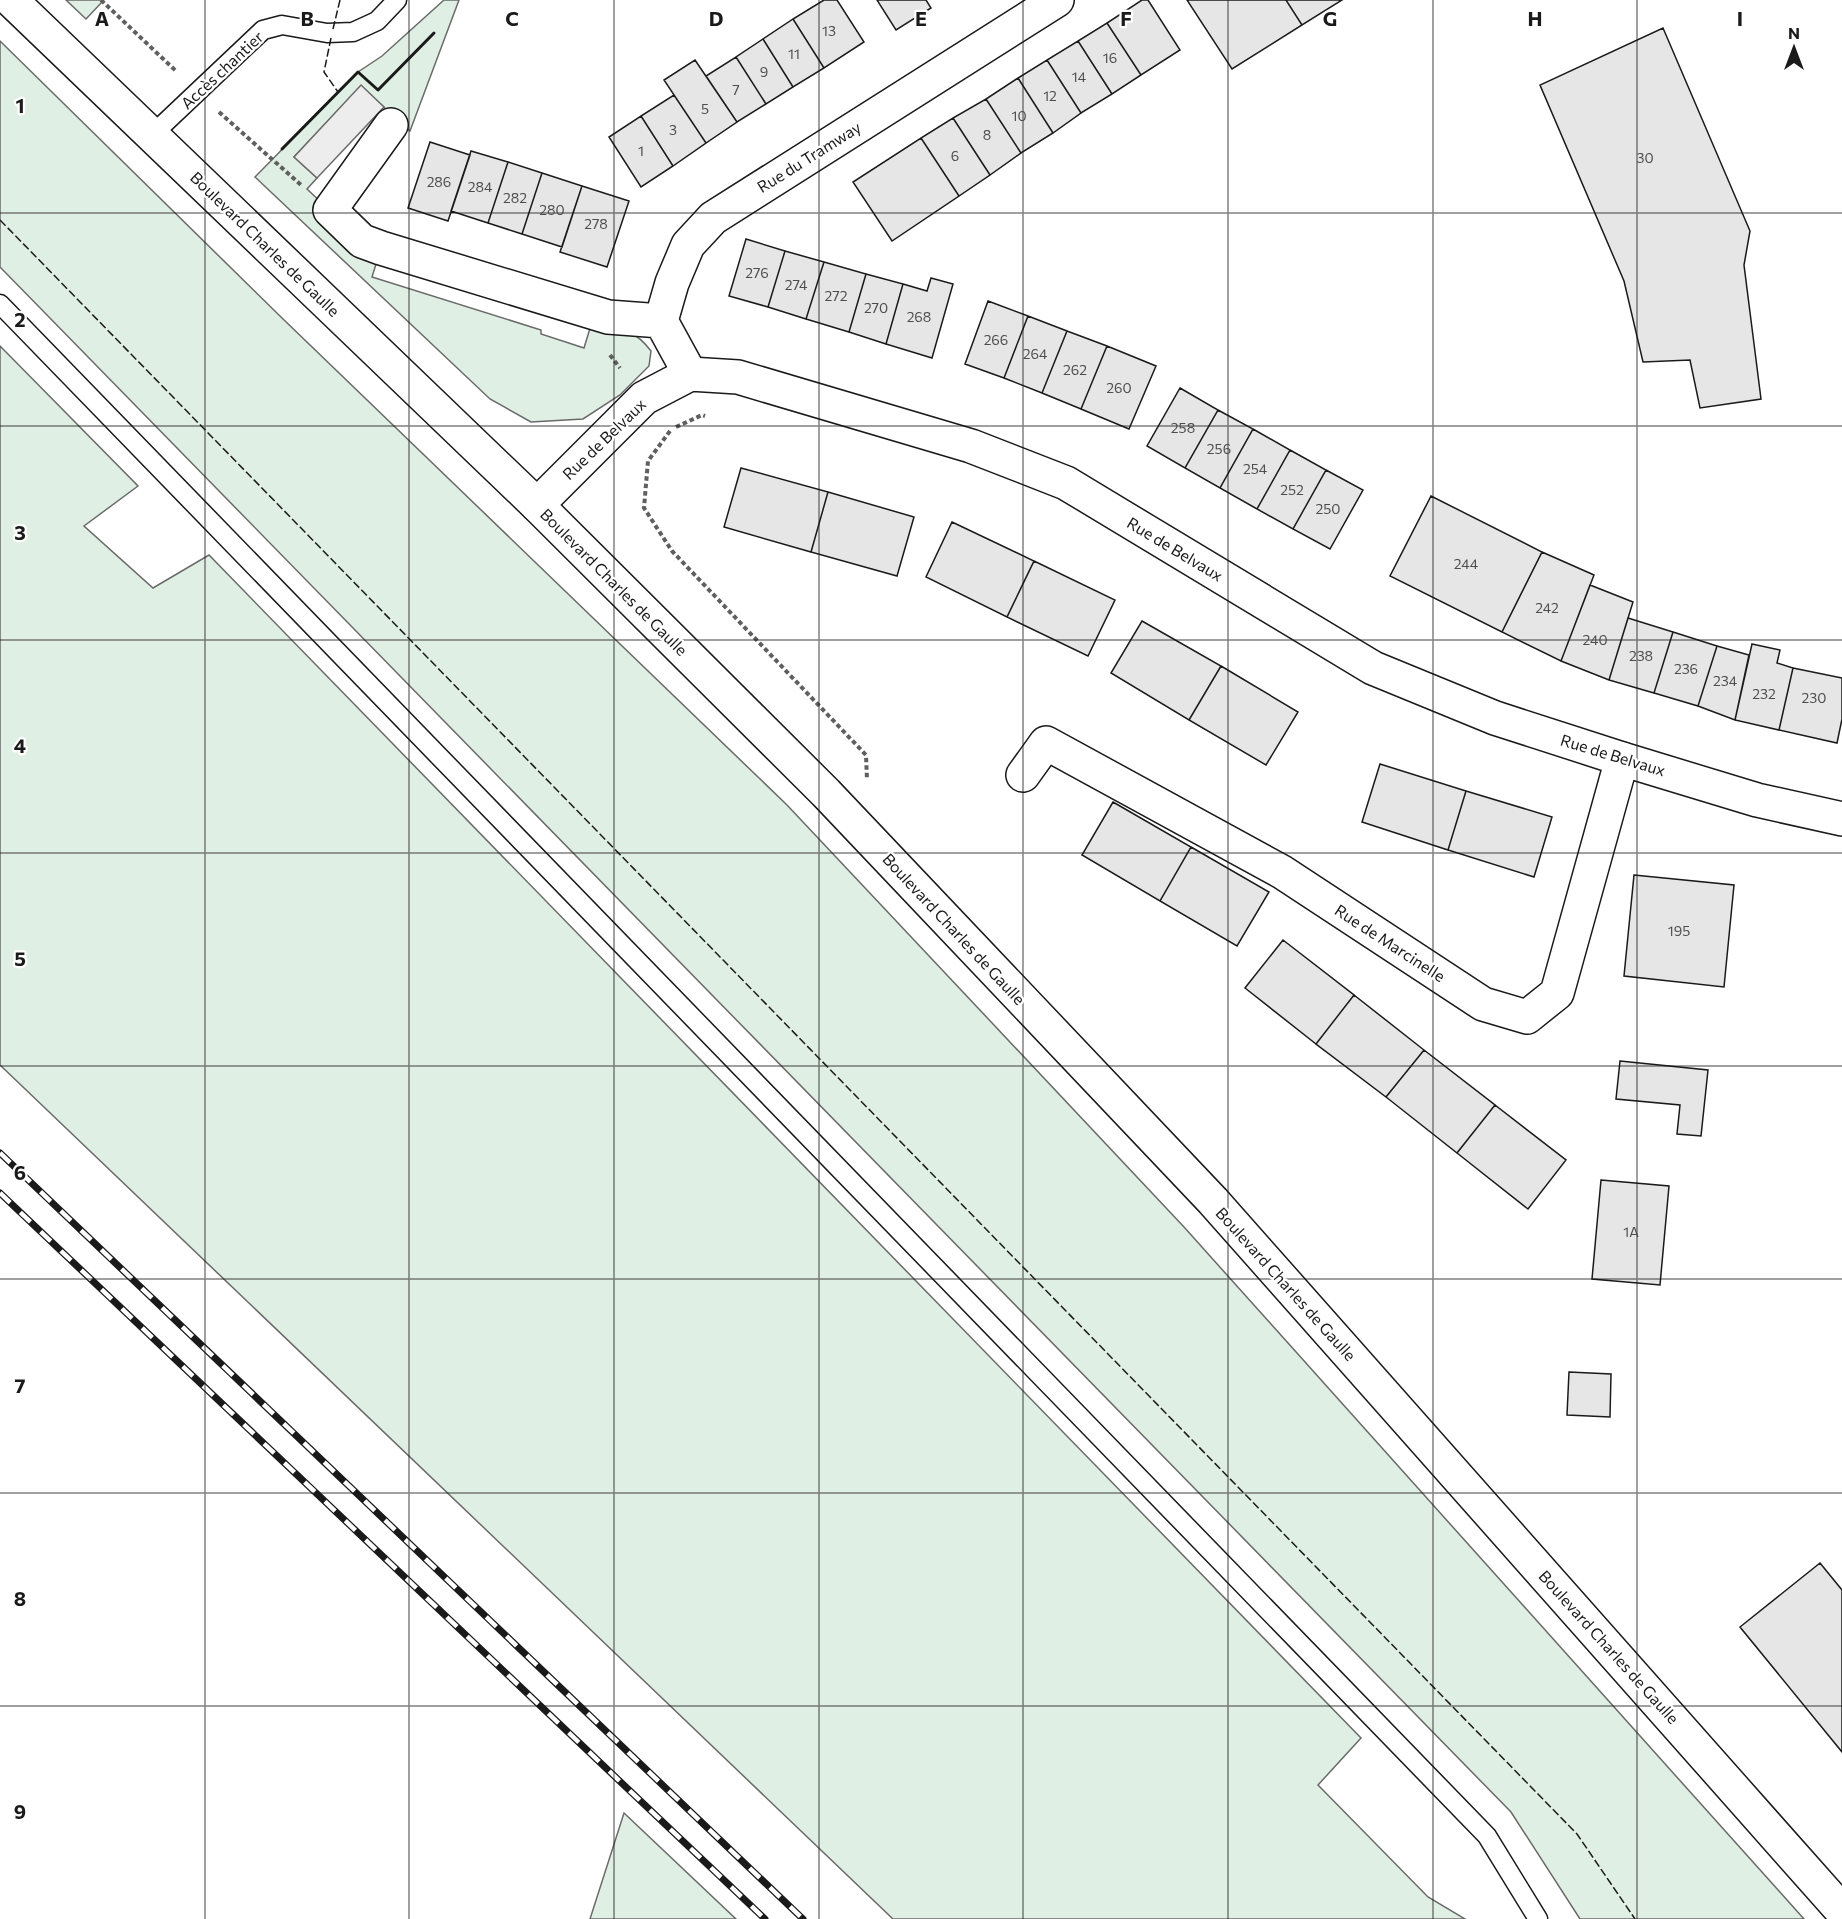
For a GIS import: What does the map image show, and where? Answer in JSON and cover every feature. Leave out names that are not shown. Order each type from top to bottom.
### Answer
[{"type":"street","name":"Boulevard Charles de Gaulle","points":[[11,0],[537,505],[826,793],[1213,1201],[1842,1911]]},
{"type":"street","name":"Rue du Tramway","points":[[661,321],[672,283],[688,245],[713,218],[1056,0]]},
{"type":"street","points":[[391,125],[330,210],[362,241],[608,317],[661,321],[690,374]]},
{"type":"street","name":"Rue de Belvaux","points":[[537,505],[644,398],[690,374],[738,377],[971,446],[1066,483],[1373,668],[1495,718],[1757,800],[1842,819]]},
{"type":"street","name":"Rue de Marcinelle","points":[[1023,775],[1046,743],[1281,872],[1484,1004],[1527,1017],[1557,993],[1622,759]]},
{"type":"lane","name":"Accès chantier","points":[[152,135],[262,30],[282,26],[327,33],[353,32],[377,21],[397,0]]},
{"type":"lane","points":[[0,304],[1487,1836],[1538,1919]]},
{"type":"path","points":[[608,317],[601,343],[644,398]]},
{"type":"path","points":[[669,431],[648,461],[644,508],[672,551],[866,755],[871,841]]},
{"type":"green space","points":[[66,0],[101,0],[103,1],[86,19]]},
{"type":"green space","points":[[444,0],[459,0],[410,131],[361,86],[294,157],[317,178],[307,189],[362,241],[381,248],[372,277],[541,330],[541,334],[584,348],[591,325],[625,330],[638,337],[651,351],[649,366],[620,395],[583,419],[531,422],[490,399],[255,177],[358,72],[382,56]]},
{"type":"green space","points":[[0,41],[282,318],[787,805],[1184,1227],[1804,1919],[1580,1919],[1511,1812],[0,267]]},
{"type":"green space","points":[[0,346],[138,486],[84,526],[153,588],[209,555],[1361,1738],[1318,1785],[1428,1897],[1465,1919],[893,1919],[0,1065]]},
{"type":"green space","points":[[624,1813],[736,1919],[590,1919]]},
{"type":"shaded area","points":[[361,85],[384,107],[317,178],[294,157]]},
{"type":"building","points":[[824,0],[837,0],[864,42],[824,68],[793,19]]},
{"type":"building","points":[[877,0],[926,0],[931,8],[896,30]]},
{"type":"building","points":[[1142,0],[1148,0],[1180,50],[1141,75],[1107,23]]},
{"type":"building","points":[[1187,0],[1286,0],[1302,25],[1232,69]]},
{"type":"building","points":[[1286,0],[1342,0],[1302,25]]},
{"type":"building","points":[[793,19],[824,68],[793,87],[763,39]]},
{"type":"building","points":[[1107,23],[1141,75],[1112,94],[1078,41]]},
{"type":"building","points":[[1663,28],[1750,231],[1744,265],[1761,399],[1700,408],[1690,360],[1643,362],[1624,281],[1540,85]]},
{"type":"building","points":[[763,39],[793,87],[766,104],[736,57]]},
{"type":"building","points":[[1078,41],[1112,94],[1081,113],[1047,60]]},
{"type":"building","points":[[736,57],[766,104],[737,122],[706,76]]},
{"type":"building","points":[[695,60],[737,122],[706,143],[664,80]]},
{"type":"building","points":[[1047,60],[1081,113],[1053,133],[1018,78]]},
{"type":"building","points":[[1018,78],[1053,133],[1021,153],[986,99]]},
{"type":"building","points":[[674,95],[706,143],[673,166],[641,116]]},
{"type":"building","points":[[986,99],[1021,153],[990,175],[953,118]]},
{"type":"building","points":[[641,116],[673,166],[641,187],[609,137]]},
{"type":"building","points":[[953,118],[990,175],[959,196],[921,138]]},
{"type":"building","points":[[921,138],[959,196],[892,241],[853,182]]},
{"type":"building","points":[[430,142],[470,155],[448,221],[408,208]]},
{"type":"building","points":[[471,151],[508,162],[488,223],[451,211]]},
{"type":"building","points":[[508,162],[542,173],[522,234],[488,223]]},
{"type":"building","points":[[542,173],[582,186],[562,247],[522,234]]},
{"type":"building","points":[[582,186],[629,201],[607,267],[560,252]]},
{"type":"building","points":[[746,239],[785,251],[768,307],[729,296]]},
{"type":"building","points":[[785,251],[824,262],[806,319],[768,307]]},
{"type":"building","points":[[824,262],[866,274],[849,332],[806,319]]},
{"type":"building","points":[[866,274],[903,284],[886,344],[849,332]]},
{"type":"building","points":[[931,278],[953,284],[932,358],[886,344],[903,284],[927,291]]},
{"type":"building","points":[[988,301],[1028,316],[1004,378],[965,364]]},
{"type":"building","points":[[1028,316],[1067,331],[1042,393],[1004,378]]},
{"type":"building","points":[[1067,331],[1107,346],[1081,409],[1042,393]]},
{"type":"building","points":[[1107,346],[1156,366],[1129,429],[1081,409]]},
{"type":"building","points":[[1180,388],[1218,410],[1185,468],[1147,446]]},
{"type":"building","points":[[1218,410],[1253,429],[1220,488],[1185,468]]},
{"type":"building","points":[[1253,429],[1290,450],[1257,509],[1220,488]]},
{"type":"building","points":[[1290,450],[1326,470],[1293,529],[1257,509]]},
{"type":"building","points":[[741,468],[828,492],[811,552],[724,527]]},
{"type":"building","points":[[1326,470],[1363,490],[1330,549],[1293,529]]},
{"type":"building","points":[[828,492],[914,517],[897,576],[811,552]]},
{"type":"building","points":[[1431,496],[1542,552],[1502,632],[1390,576]]},
{"type":"building","points":[[952,522],[1034,561],[1007,617],[926,577]]},
{"type":"building","points":[[1542,552],[1594,575],[1561,661],[1502,632]]},
{"type":"building","points":[[1034,561],[1115,600],[1088,656],[1007,617]]},
{"type":"building","points":[[1590,585],[1633,602],[1609,680],[1561,661]]},
{"type":"building","points":[[1628,618],[1673,632],[1654,693],[1609,680]]},
{"type":"building","points":[[1142,621],[1221,666],[1189,720],[1111,673]]},
{"type":"building","points":[[1673,632],[1717,646],[1698,706],[1654,693]]},
{"type":"building","points":[[1752,644],[1780,650],[1777,663],[1793,668],[1779,730],[1735,720]]},
{"type":"building","points":[[1717,646],[1749,655],[1735,720],[1698,706]]},
{"type":"building","points":[[1221,666],[1298,712],[1266,765],[1189,720]]},
{"type":"building","points":[[1793,668],[1842,678],[1842,719],[1837,743],[1779,730]]},
{"type":"building","points":[[1380,764],[1466,791],[1448,850],[1362,822]]},
{"type":"building","points":[[1466,791],[1552,817],[1534,877],[1448,850]]},
{"type":"building","points":[[1113,802],[1191,847],[1160,901],[1082,855]]},
{"type":"building","points":[[1191,847],[1269,892],[1237,946],[1160,901]]},
{"type":"building","points":[[1634,875],[1734,885],[1724,987],[1624,976]]},
{"type":"building","points":[[1283,940],[1354,995],[1316,1044],[1245,988]]},
{"type":"building","points":[[1354,995],[1424,1050],[1386,1097],[1316,1044]]},
{"type":"building","points":[[1424,1050],[1495,1105],[1457,1153],[1386,1097]]},
{"type":"building","points":[[1620,1061],[1708,1070],[1701,1136],[1677,1134],[1680,1105],[1616,1099]]},
{"type":"building","points":[[1495,1105],[1566,1160],[1528,1209],[1457,1153]]},
{"type":"building","points":[[1601,1180],[1669,1186],[1660,1285],[1592,1279]]},
{"type":"building","points":[[1569,1372],[1611,1374],[1610,1417],[1567,1415]]},
{"type":"building","points":[[1820,1563],[1842,1590],[1842,1752],[1740,1627]]},
{"type":"railway","points":[[0,1153],[803,1919]]},
{"type":"railway","points":[[0,1193],[765,1919]]},
{"type":"fence","points":[[333,29],[340,0]]},
{"type":"fence","points":[[331,38],[324,72],[338,92]]},
{"type":"fence","points":[[0,220],[1577,1834],[1635,1919]]},
{"type":"wall","points":[[282,149],[358,72],[378,90],[434,33]]}]
